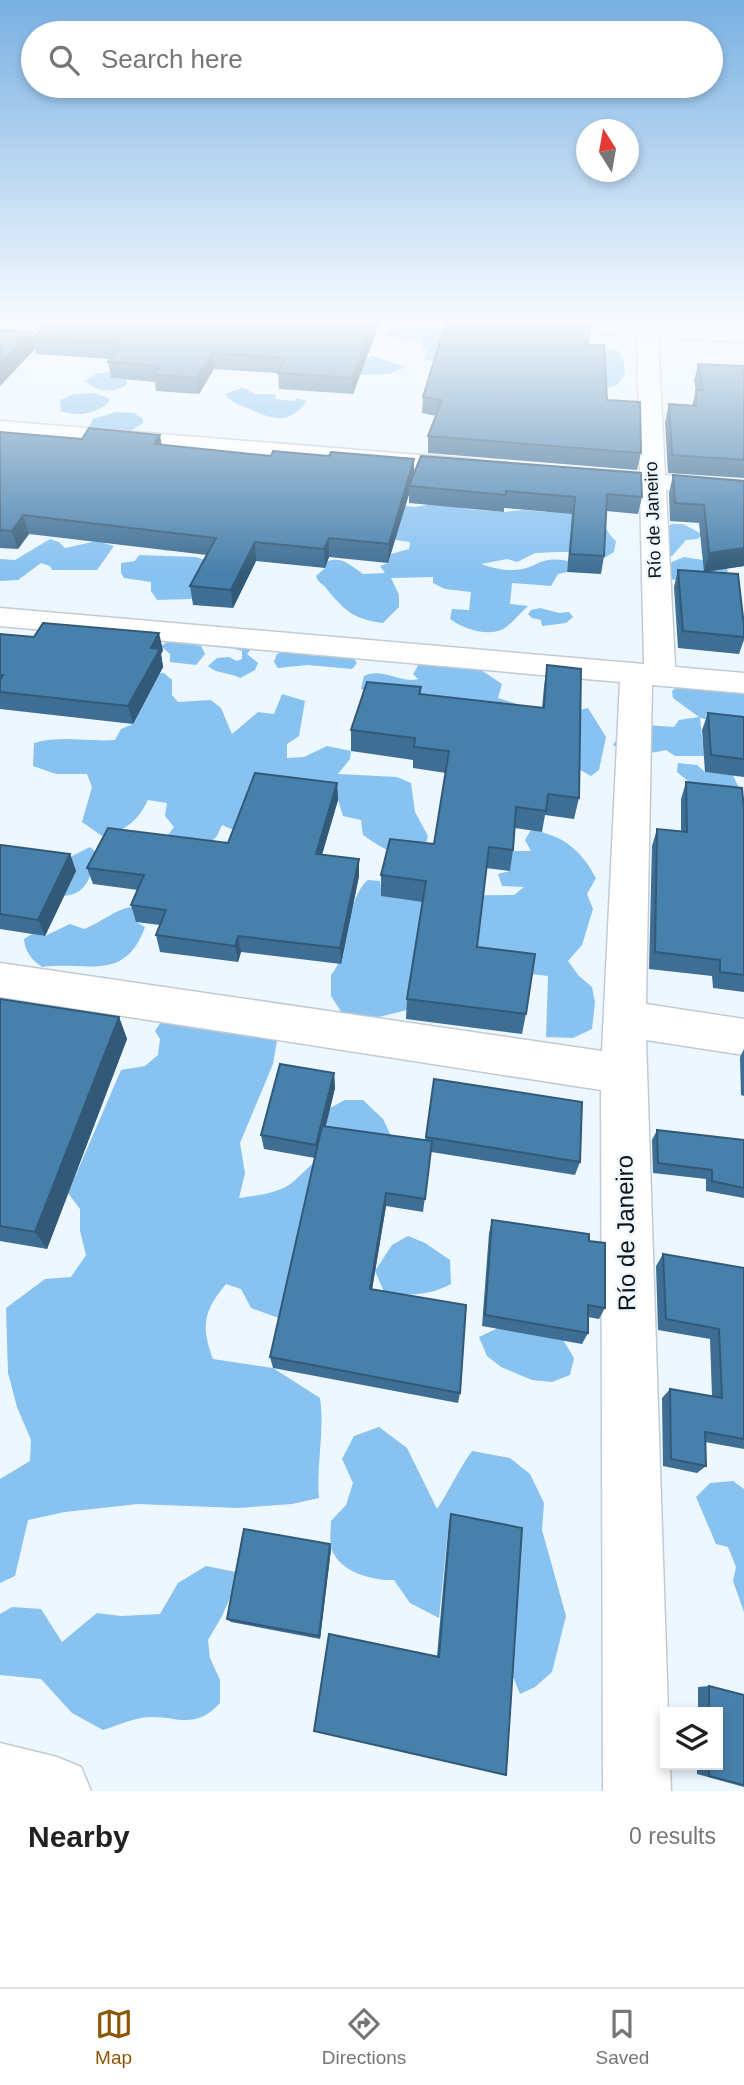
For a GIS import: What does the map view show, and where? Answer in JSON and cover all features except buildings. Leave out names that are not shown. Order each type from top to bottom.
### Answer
[{"type":"street","name":"Río de Janeiro","points":[[636,1791],[623,1074],[624,1019],[648,676],[651,481],[649,406]]},
{"type":"street","points":[[0,428],[487,468]]},
{"type":"street","points":[[569,474],[744,489]]},
{"type":"street","points":[[0,617],[744,683]]},
{"type":"street","points":[[0,980],[623,1074]]},
{"type":"street","points":[[624,1019],[744,1037]]},
{"type":"street","points":[[0,1777],[57,1791]]},
{"type":"shaded area","points":[[61,406],[104,406],[79,414],[61,411]]},
{"type":"shaded area","points":[[242,406],[303,406],[289,416],[270,417]]},
{"type":"shaded area","points":[[116,412],[134,413],[143,419],[143,423],[124,435],[88,429],[93,419]]},
{"type":"shaded area","points":[[0,474],[30,482],[25,501],[54,494],[62,486],[91,484],[139,489],[144,494],[175,497],[190,485],[203,485],[206,491],[225,496],[261,495],[304,500],[322,491],[363,495],[372,503],[415,507],[450,501],[466,509],[504,512],[545,512],[560,507],[595,510],[616,541],[614,552],[601,560],[573,552],[557,552],[535,553],[517,562],[507,559],[481,564],[510,570],[550,560],[568,561],[567,572],[558,574],[551,586],[512,583],[510,604],[528,606],[503,629],[476,631],[450,619],[452,609],[469,610],[471,592],[445,589],[433,583],[433,577],[391,578],[399,595],[399,607],[383,623],[350,613],[316,576],[328,561],[333,560],[347,563],[363,574],[385,573],[380,566],[388,563],[391,554],[409,549],[410,542],[367,536],[333,527],[247,535],[236,542],[211,545],[211,536],[179,532],[166,551],[152,543],[155,527],[142,525],[132,531],[108,528],[106,523],[109,516],[103,513],[60,524],[41,524],[15,516],[23,503],[5,508],[0,506]]},
{"type":"shaded area","points":[[672,524],[683,524],[704,535],[686,540],[672,556],[663,558],[639,539]]},
{"type":"shaded area","points":[[50,539],[65,548],[97,541],[114,546],[97,570],[52,570],[50,566],[41,563],[18,580],[0,581],[0,559],[15,560]]},
{"type":"shaded area","points":[[139,555],[196,557],[215,563],[191,599],[157,600],[151,591],[151,582],[124,578],[121,573],[121,563],[135,561]]},
{"type":"shaded area","points":[[684,557],[722,563],[728,571],[725,574],[685,582],[666,578],[662,566]]},
{"type":"shaded area","points":[[540,608],[559,613],[569,612],[573,617],[566,623],[542,626],[541,620],[528,614],[531,610]]},
{"type":"shaded area","points":[[169,641],[201,646],[205,654],[196,665],[170,662],[170,654],[161,646]]},
{"type":"shaded area","points":[[237,642],[253,647],[247,654],[258,663],[255,670],[240,678],[208,666],[217,658],[229,657],[237,661],[242,659],[242,651],[232,648]]},
{"type":"shaded area","points":[[289,649],[314,656],[345,656],[357,663],[352,669],[307,665],[278,668],[274,662],[277,654]]},
{"type":"shaded area","points":[[421,661],[475,666],[502,684],[498,698],[523,706],[373,695],[361,689],[364,676],[371,674],[418,679],[413,674]]},
{"type":"shaded area","points":[[156,673],[164,673],[172,680],[172,695],[178,702],[211,700],[221,708],[232,734],[258,712],[274,714],[282,694],[305,701],[299,736],[287,744],[287,758],[304,757],[327,746],[351,751],[350,759],[338,774],[397,777],[411,783],[415,812],[428,836],[424,849],[398,853],[378,845],[363,835],[361,820],[343,816],[338,800],[236,831],[222,825],[217,836],[204,849],[175,844],[168,835],[174,827],[165,816],[167,803],[148,800],[130,824],[102,836],[82,822],[92,787],[87,774],[56,774],[33,766],[34,743],[64,739],[115,740],[121,729],[133,724]]},
{"type":"shaded area","points":[[679,685],[744,691],[744,726],[700,718],[704,756],[675,756],[666,750],[639,753],[613,745],[633,724],[674,727],[679,720],[699,717],[673,698],[672,691]]},
{"type":"shaded area","points":[[588,708],[606,737],[599,770],[591,776],[575,767],[580,710]]},
{"type":"shaded area","points":[[678,763],[697,765],[705,772],[733,775],[738,786],[728,796],[694,786],[677,772]]},
{"type":"shaded area","points":[[531,830],[553,836],[570,845],[584,859],[596,878],[587,894],[593,909],[582,945],[568,961],[592,987],[595,1002],[592,1029],[573,1038],[546,1037],[548,976],[416,960],[407,1010],[379,1017],[344,1016],[331,996],[331,975],[343,952],[355,900],[368,880],[380,881],[382,896],[514,895],[524,887],[502,886],[498,874],[510,871],[511,851],[531,851],[525,840]]},
{"type":"shaded area","points":[[90,847],[97,853],[88,881],[79,891],[64,896],[76,871],[65,865],[68,858]]},
{"type":"shaded area","points":[[131,907],[142,909],[136,922],[145,927],[137,945],[127,956],[115,963],[103,966],[42,967],[27,952],[24,939],[32,934],[45,936],[70,924],[84,929]]},
{"type":"shaded area","points":[[171,1007],[279,1029],[273,1064],[240,1143],[245,1173],[239,1198],[281,1189],[293,1182],[318,1159],[330,1108],[345,1100],[363,1100],[383,1119],[392,1138],[284,1320],[251,1308],[241,1289],[226,1284],[213,1303],[206,1320],[207,1338],[213,1359],[273,1368],[320,1398],[322,1423],[319,1498],[292,1504],[238,1508],[138,1504],[65,1512],[28,1520],[15,1576],[0,1583],[0,1479],[30,1461],[31,1440],[17,1407],[8,1373],[6,1308],[45,1279],[71,1277],[86,1255],[80,1231],[80,1209],[68,1193],[121,1070],[145,1066],[158,1055],[160,1039],[155,1031]]},
{"type":"shaded area","points":[[408,1236],[425,1243],[450,1260],[451,1284],[418,1294],[384,1292],[375,1271],[392,1245]]},
{"type":"shaded area","points":[[498,1328],[563,1340],[574,1358],[570,1375],[552,1382],[532,1380],[501,1367],[487,1356],[479,1337]]},
{"type":"shaded area","points":[[379,1427],[407,1448],[437,1509],[472,1451],[510,1458],[530,1474],[544,1503],[542,1530],[566,1616],[552,1672],[535,1687],[520,1694],[449,1521],[439,1618],[410,1603],[394,1580],[358,1574],[336,1558],[331,1543],[331,1521],[346,1505],[353,1483],[342,1459],[354,1436]]},
{"type":"shaded area","points":[[733,1481],[744,1489],[744,1612],[733,1581],[736,1567],[728,1547],[716,1544],[696,1497],[710,1483]]},
{"type":"shaded area","points":[[206,1566],[241,1573],[208,1640],[210,1658],[220,1680],[220,1703],[200,1718],[141,1718],[103,1730],[72,1713],[41,1679],[0,1675],[0,1614],[12,1607],[41,1609],[62,1642],[97,1613],[121,1616],[160,1614],[178,1583]]}]
